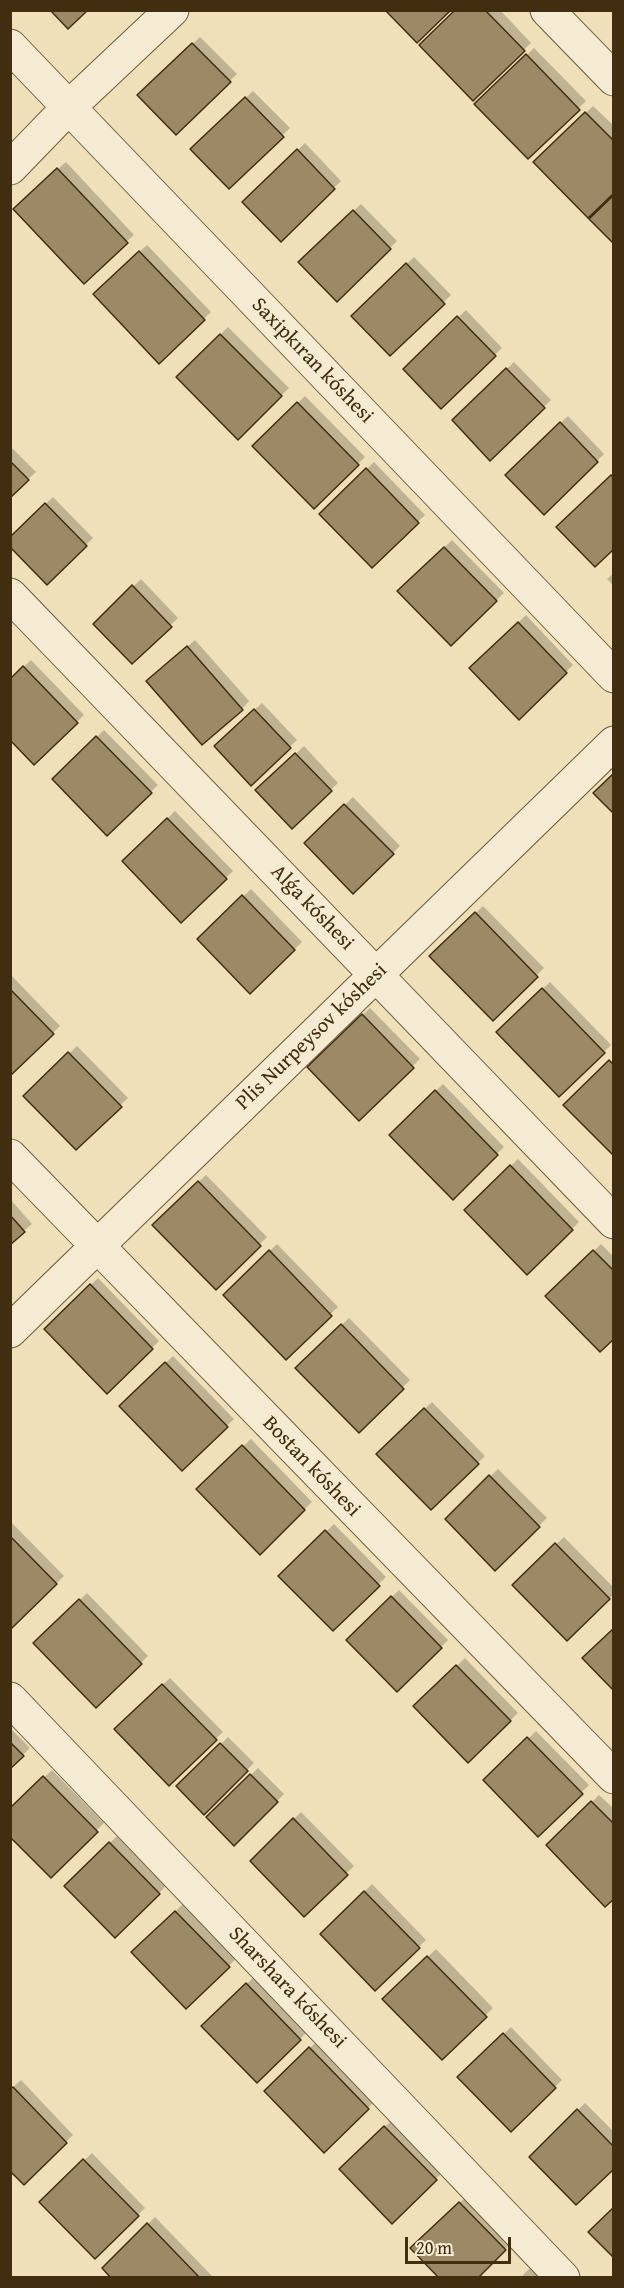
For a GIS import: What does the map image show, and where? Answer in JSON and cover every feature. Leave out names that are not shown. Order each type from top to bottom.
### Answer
[{"type":"street","points":[[10,168],[69,106],[172,10]]},
{"type":"street","points":[[548,10],[614,79]]},
{"type":"street","name":"Saxipkıran kóshesi","points":[[10,46],[614,676]]},
{"type":"street","name":"Alǵa kóshesi","points":[[10,595],[614,1222]]},
{"type":"street","name":"Plis Nurpeysov kóshesi","points":[[10,1331],[614,742]]},
{"type":"street","name":"Bostan kóshesi","points":[[10,1156],[614,1778]]},
{"type":"street","name":"Sharshara kóshesi","points":[[10,1699],[563,2277]]},
{"type":"building","points":[[50,10],[88,10],[68,29]]},
{"type":"building","points":[[385,10],[451,10],[417,43]]},
{"type":"building","points":[[455,10],[485,10],[525,51],[473,101],[419,45]]},
{"type":"building","points":[[192,43],[231,82],[176,135],[137,95]]},
{"type":"building","points":[[526,54],[580,110],[528,159],[474,104]]},
{"type":"building","points":[[245,97],[284,137],[229,189],[190,149]]},
{"type":"building","points":[[585,112],[614,141],[614,193],[588,218],[533,162]]},
{"type":"building","points":[[297,149],[335,189],[281,242],[242,202]]},
{"type":"building","points":[[57,168],[128,243],[84,284],[13,209]]},
{"type":"building","points":[[614,195],[614,244],[589,219]]},
{"type":"building","points":[[353,210],[391,249],[337,302],[298,262]]},
{"type":"building","points":[[139,251],[205,320],[159,364],[93,294]]},
{"type":"building","points":[[406,263],[445,304],[390,356],[351,316]]},
{"type":"building","points":[[457,316],[496,356],[441,409],[403,369]]},
{"type":"building","points":[[220,334],[282,396],[238,440],[176,377]]},
{"type":"building","points":[[506,368],[545,408],[490,461],[452,420]]},
{"type":"building","points":[[297,402],[359,465],[314,509],[252,446]]},
{"type":"building","points":[[560,422],[598,462],[544,515],[505,475]]},
{"type":"building","points":[[10,461],[29,480],[10,498]]},
{"type":"building","points":[[366,468],[419,523],[372,568],[319,514]]},
{"type":"building","points":[[611,475],[614,478],[614,549],[595,567],[556,527]]},
{"type":"building","points":[[45,503],[87,546],[47,585],[10,547],[10,537]]},
{"type":"building","points":[[444,547],[497,601],[451,646],[397,591]]},
{"type":"building","points":[[132,585],[172,627],[132,664],[93,624]]},
{"type":"building","points":[[518,622],[567,673],[519,720],[469,668]]},
{"type":"building","points":[[187,646],[243,710],[202,745],[146,681]]},
{"type":"building","points":[[23,666],[78,723],[34,765],[10,740],[10,679]]},
{"type":"building","points":[[254,709],[291,748],[251,786],[214,746]]},
{"type":"building","points":[[96,736],[152,793],[107,836],[52,779]]},
{"type":"building","points":[[295,753],[332,791],[292,829],[255,790]]},
{"type":"building","points":[[614,773],[614,814],[593,793]]},
{"type":"building","points":[[344,804],[394,854],[353,894],[304,843]]},
{"type":"building","points":[[167,818],[227,879],[181,923],[122,861]]},
{"type":"building","points":[[242,895],[295,950],[250,994],[197,939]]},
{"type":"building","points":[[475,912],[538,977],[493,1021],[429,956]]},
{"type":"building","points":[[542,988],[605,1053],[559,1097],[496,1032]]},
{"type":"building","points":[[10,989],[54,1034],[10,1076]]},
{"type":"building","points":[[362,1014],[414,1068],[359,1121],[307,1067]]},
{"type":"building","points":[[68,1052],[122,1107],[76,1150],[23,1096]]},
{"type":"building","points":[[609,1060],[614,1065],[614,1156],[563,1105]]},
{"type":"building","points":[[435,1090],[498,1155],[453,1200],[389,1135]]},
{"type":"building","points":[[510,1165],[573,1230],[527,1275],[464,1210]]},
{"type":"building","points":[[198,1181],[261,1246],[216,1290],[152,1225]]},
{"type":"building","points":[[10,1215],[25,1232],[10,1245]]},
{"type":"building","points":[[269,1250],[332,1316],[286,1360],[223,1295]]},
{"type":"building","points":[[593,1250],[614,1271],[614,1339],[600,1352],[545,1296]]},
{"type":"building","points":[[90,1284],[153,1349],[107,1394],[44,1329]]},
{"type":"building","points":[[341,1324],[404,1389],[359,1433],[295,1368]]},
{"type":"building","points":[[165,1362],[228,1427],[182,1471],[119,1406]]},
{"type":"building","points":[[424,1408],[479,1464],[431,1510],[376,1454]]},
{"type":"building","points":[[242,1445],[305,1510],[260,1555],[196,1489]]},
{"type":"building","points":[[489,1475],[540,1527],[495,1571],[445,1519]]},
{"type":"building","points":[[325,1530],[380,1586],[333,1631],[278,1576]]},
{"type":"building","points":[[10,1536],[57,1584],[12,1628],[10,1627]]},
{"type":"building","points":[[555,1543],[610,1599],[567,1641],[512,1585]]},
{"type":"building","points":[[391,1596],[442,1648],[397,1692],[346,1640]]},
{"type":"building","points":[[79,1599],[142,1664],[96,1708],[33,1643]]},
{"type":"building","points":[[614,1628],[614,1691],[582,1658]]},
{"type":"building","points":[[456,1665],[511,1721],[468,1763],[413,1706]]},
{"type":"building","points":[[162,1684],[217,1740],[169,1786],[114,1729]]},
{"type":"building","points":[[527,1737],[583,1794],[538,1837],[483,1780]]},
{"type":"building","points":[[10,1742],[24,1756],[10,1769]]},
{"type":"building","points":[[220,1743],[248,1771],[204,1815],[176,1786]]},
{"type":"building","points":[[250,1774],[278,1802],[234,1846],[206,1817]]},
{"type":"building","points":[[43,1776],[98,1832],[51,1878],[10,1837],[10,1808]]},
{"type":"building","points":[[591,1801],[614,1824],[614,1899],[605,1907],[546,1845]]},
{"type":"building","points":[[293,1818],[348,1875],[304,1917],[250,1861]]},
{"type":"building","points":[[109,1842],[160,1894],[115,1938],[64,1886]]},
{"type":"building","points":[[364,1891],[420,1948],[375,1991],[320,1934]]},
{"type":"building","points":[[175,1911],[230,1967],[186,2009],[131,1952]]},
{"type":"building","points":[[427,1956],[487,2017],[442,2060],[382,1999]]},
{"type":"building","points":[[246,1983],[301,2040],[257,2083],[201,2026]]},
{"type":"building","points":[[503,2033],[556,2088],[511,2132],[457,2077]]},
{"type":"building","points":[[309,2047],[369,2109],[324,2153],[264,2091]]},
{"type":"building","points":[[13,2087],[67,2143],[24,2185],[10,2171],[10,2089]]},
{"type":"building","points":[[577,2109],[614,2147],[614,2169],[576,2205],[529,2157]]},
{"type":"building","points":[[384,2126],[437,2180],[392,2224],[339,2169]]},
{"type":"building","points":[[83,2159],[139,2216],[95,2259],[39,2202]]},
{"type":"building","points":[[459,2202],[506,2250],[478,2278],[439,2278],[410,2248]]},
{"type":"building","points":[[614,2207],[614,2258],[588,2232]]},
{"type":"building","points":[[147,2223],[200,2278],[111,2278],[102,2268]]}]
